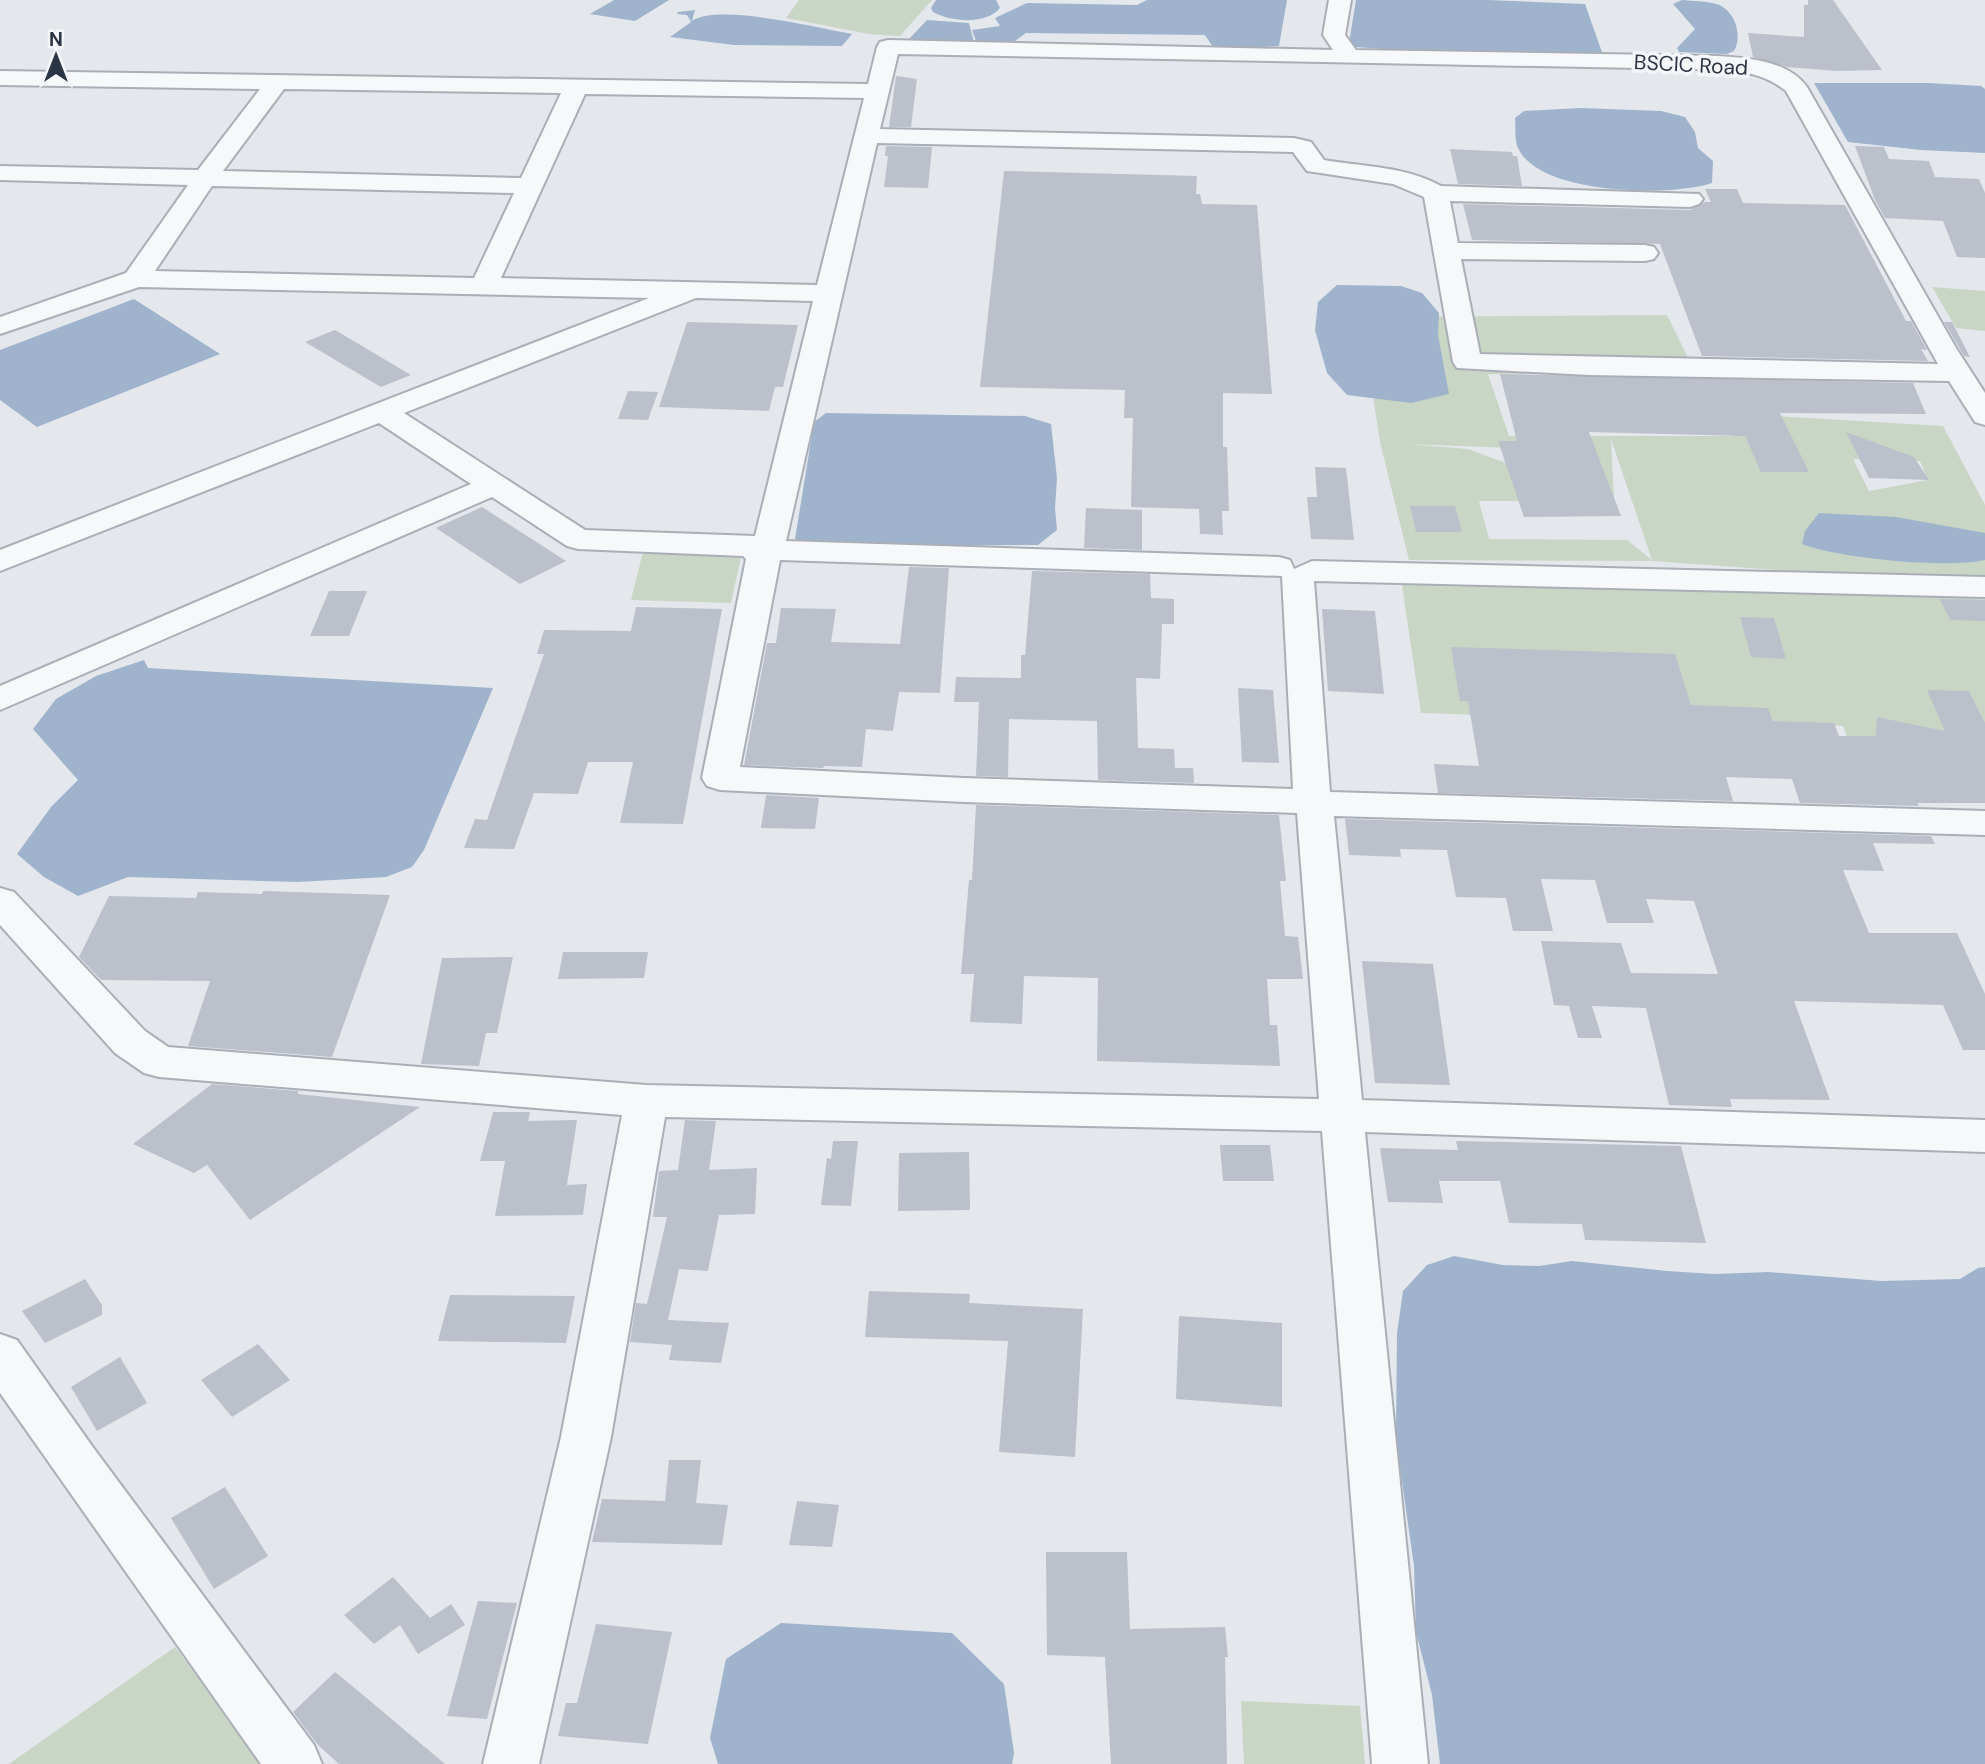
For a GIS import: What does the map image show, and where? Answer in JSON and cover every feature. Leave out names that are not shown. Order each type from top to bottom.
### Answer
[{"type":"street","points":[[1340,0],[1334,36],[1349,57]]},
{"type":"street","name":"BSCIC Road","points":[[877,91],[888,47],[1742,65],[1786,78],[1795,87],[1942,348],[1970,365],[1971,372]]},
{"type":"street","points":[[0,78],[877,91],[766,549],[720,778],[964,790],[1985,823]]},
{"type":"street","points":[[136,279],[205,178],[277,82]]},
{"type":"street","points":[[484,286],[576,87]]},
{"type":"street","points":[[866,136],[1294,145],[1302,147],[1316,166],[1406,178],[1422,183],[1436,193],[1690,199]]},
{"type":"street","points":[[0,173],[530,187]]},
{"type":"street","points":[[1436,193],[1467,362],[1592,364],[1709,371],[1971,372],[1985,416]]},
{"type":"street","points":[[1445,251],[1645,253]]},
{"type":"street","points":[[0,326],[136,279],[829,293]]},
{"type":"street","points":[[3,556],[693,290]]},
{"type":"street","points":[[380,411],[578,539],[1296,572],[1985,587]]},
{"type":"street","points":[[0,699],[494,485]]},
{"type":"street","points":[[1296,572],[1400,1764]]},
{"type":"street","points":[[0,901],[130,1042],[159,1062],[646,1101],[1342,1115],[1985,1136]]},
{"type":"street","points":[[512,1764],[586,1437],[646,1101]]},
{"type":"street","points":[[0,1354],[74,1461],[294,1764]]},
{"type":"green space","points":[[799,0],[932,0],[900,36],[869,34],[786,18]]},
{"type":"green space","points":[[1932,287],[1985,291],[1985,331],[1956,328]]},
{"type":"green space","points":[[1667,315],[1695,372],[1488,374],[1509,436],[1732,436],[1724,413],[1943,426],[1985,505],[1985,581],[1912,580],[1653,561],[1409,560],[1380,442],[1361,317]],"holes":[[[1611,439],[1652,560],[1627,540],[1489,539],[1479,501],[1614,501]],[[1406,444],[1537,449],[1603,464],[1570,479],[1549,479],[1468,449]],[[1853,459],[1920,461],[1928,480],[1869,491]]]},
{"type":"green space","points":[[643,552],[741,557],[731,603],[631,600]]},
{"type":"green space","points":[[1400,572],[1985,589],[1985,743],[1848,739],[1843,726],[1421,713]]},
{"type":"green space","points":[[175,1647],[264,1764],[9,1764]]},
{"type":"green space","points":[[1241,1701],[1360,1706],[1365,1764],[1244,1764]]},
{"type":"water","points":[[614,0],[669,0],[635,21],[590,14]]},
{"type":"water","points":[[936,0],[996,0],[1000,8],[986,17],[958,20],[933,12],[931,8]]},
{"type":"water","points":[[1147,0],[1287,0],[1279,46],[1215,50],[1205,35],[1026,33],[1015,41],[976,41],[972,30],[1000,26],[995,18],[1027,3],[1137,5]]},
{"type":"water","points":[[1356,0],[1487,0],[1585,4],[1603,55],[1413,51],[1355,47],[1349,43]]},
{"type":"water","points":[[1682,0],[1712,3],[1728,11],[1736,24],[1738,38],[1734,51],[1727,54],[1679,52],[1677,48],[1695,29],[1673,4]]},
{"type":"water","points":[[695,10],[692,21],[705,16],[746,16],[852,34],[842,46],[734,45],[670,37],[691,22],[687,15],[677,14],[678,12]]},
{"type":"water","points":[[927,20],[969,23],[974,43],[909,39]]},
{"type":"water","points":[[1814,83],[1981,86],[1985,89],[1985,153],[1921,150],[1848,142]]},
{"type":"water","points":[[1580,108],[1661,111],[1685,117],[1695,132],[1698,148],[1713,161],[1712,183],[1668,190],[1609,189],[1553,176],[1532,165],[1517,147],[1515,118],[1524,111]]},
{"type":"water","points":[[1337,285],[1401,286],[1422,293],[1439,313],[1438,335],[1449,394],[1411,403],[1347,395],[1327,373],[1315,330],[1318,302]]},
{"type":"water","points":[[134,299],[220,354],[37,427],[0,400],[0,350]]},
{"type":"water","points":[[826,413],[1025,416],[1051,424],[1057,478],[1057,530],[1038,545],[851,546],[811,544],[795,539],[814,422]]},
{"type":"water","points":[[1819,513],[1896,517],[1985,533],[1985,560],[1946,563],[1893,561],[1840,554],[1802,544],[1805,531]]},
{"type":"water","points":[[144,660],[148,668],[493,688],[424,850],[412,867],[386,877],[298,882],[128,877],[78,896],[44,877],[17,854],[51,807],[78,780],[33,729],[56,699],[96,676]]},
{"type":"water","points":[[1454,1256],[1503,1265],[1539,1266],[1572,1261],[1667,1271],[1714,1274],[1769,1272],[1881,1281],[1960,1279],[1978,1268],[1985,1267],[1985,1764],[1440,1764],[1432,1695],[1416,1632],[1414,1566],[1396,1439],[1397,1333],[1403,1291],[1427,1265]]},
{"type":"water","points":[[781,1623],[952,1633],[1004,1684],[1014,1753],[1012,1764],[718,1764],[710,1738],[726,1659]]},
{"type":"building","points":[[1808,0],[1833,0],[1882,70],[1837,71],[1787,67],[1753,57],[1748,33],[1804,37],[1804,5],[1808,5]]},
{"type":"building","points":[[896,76],[917,79],[911,127],[889,127]]},
{"type":"building","points":[[886,146],[932,147],[928,188],[884,187],[888,156],[885,156]]},
{"type":"building","points":[[1855,146],[1884,147],[1889,159],[1929,161],[1935,177],[1979,179],[1985,193],[1985,258],[1957,257],[1943,221],[1885,218],[1875,200]]},
{"type":"building","points":[[1450,149],[1512,152],[1513,156],[1517,156],[1522,186],[1458,184]]},
{"type":"building","points":[[1004,171],[1197,176],[1196,194],[1200,194],[1202,204],[1257,205],[1272,394],[1223,393],[1223,447],[1227,447],[1229,511],[1222,511],[1223,535],[1200,534],[1199,509],[1131,507],[1133,418],[1124,418],[1125,390],[980,387]]},
{"type":"building","points":[[1705,189],[1737,189],[1743,203],[1845,205],[1906,321],[1911,321],[1927,350],[1921,349],[1928,361],[1702,356],[1660,244],[1472,240],[1463,204],[1690,210],[1704,202],[1711,202]]},
{"type":"building","points":[[687,322],[798,325],[783,387],[775,387],[769,411],[659,407]]},
{"type":"building","points":[[1944,322],[1952,322],[1970,357],[1964,356]]},
{"type":"building","points":[[335,330],[411,375],[381,387],[305,342]]},
{"type":"building","points":[[1500,374],[1913,383],[1926,414],[1780,413],[1809,472],[1761,472],[1745,436],[1589,432],[1621,516],[1524,517],[1498,441],[1517,441]]},
{"type":"building","points":[[628,391],[658,392],[648,420],[618,419]]},
{"type":"building","points":[[1846,432],[1914,457],[1929,480],[1869,478]]},
{"type":"building","points":[[1315,467],[1346,468],[1354,540],[1311,539],[1307,497],[1317,497]]},
{"type":"building","points":[[1410,506],[1455,506],[1462,532],[1416,532]]},
{"type":"building","points":[[482,507],[566,561],[520,584],[436,528]]},
{"type":"building","points":[[1086,508],[1142,510],[1142,550],[1084,548]]},
{"type":"building","points":[[909,567],[949,568],[940,693],[899,692],[893,731],[866,729],[862,767],[744,765],[767,643],[776,643],[781,608],[836,609],[831,642],[900,644]]},
{"type":"building","points":[[1032,571],[1150,574],[1151,598],[1174,599],[1174,624],[1162,624],[1160,679],[1136,678],[1138,748],[1174,749],[1175,768],[1193,768],[1194,783],[1098,780],[1097,721],[1009,719],[1008,777],[976,776],[979,702],[954,702],[956,677],[1021,678],[1021,655],[1025,655]]},
{"type":"building","points":[[329,591],[367,591],[349,636],[310,636]]},
{"type":"building","points":[[1940,599],[1985,600],[1985,621],[1950,620]]},
{"type":"building","points":[[636,607],[722,609],[683,824],[620,823],[633,762],[588,762],[578,794],[534,793],[514,849],[464,848],[475,819],[487,820],[544,654],[537,654],[544,630],[631,631]]},
{"type":"building","points":[[1322,609],[1375,611],[1384,694],[1328,691]]},
{"type":"building","points":[[1740,617],[1774,618],[1786,659],[1751,657]]},
{"type":"building","points":[[1451,647],[1675,654],[1691,705],[1768,708],[1773,721],[1834,723],[1839,736],[1876,736],[1877,717],[1945,731],[1927,690],[1969,691],[1985,723],[1985,803],[1917,803],[1919,806],[1800,803],[1792,779],[1726,777],[1733,801],[1438,793],[1434,764],[1479,766],[1468,701],[1460,701]]},
{"type":"building","points":[[1238,688],[1273,690],[1279,763],[1242,762]]},
{"type":"building","points":[[766,795],[819,798],[815,829],[761,828]]},
{"type":"building","points":[[976,805],[1279,815],[1286,881],[1280,881],[1285,936],[1298,937],[1303,979],[1267,979],[1270,1025],[1277,1025],[1280,1066],[1097,1061],[1098,978],[1024,976],[1022,1024],[970,1022],[974,974],[961,974],[969,880],[972,880]]},
{"type":"building","points":[[1345,819],[1931,836],[1935,844],[1873,843],[1884,871],[1843,870],[1869,933],[1957,933],[1985,994],[1985,1050],[1963,1050],[1943,1005],[1794,1001],[1830,1100],[1730,1099],[1732,1107],[1669,1105],[1646,1008],[1592,1006],[1602,1038],[1578,1038],[1569,1006],[1554,1005],[1541,941],[1621,943],[1631,973],[1718,974],[1694,901],[1646,899],[1654,923],[1607,923],[1595,880],[1541,879],[1553,931],[1513,931],[1506,898],[1456,897],[1447,850],[1400,849],[1401,857],[1349,855]]},
{"type":"building","points":[[263,891],[390,895],[332,1057],[188,1046],[210,981],[101,980],[79,957],[109,896],[196,898],[198,892],[262,894]]},
{"type":"building","points":[[563,952],[648,952],[644,978],[558,979]]},
{"type":"building","points":[[513,957],[497,1033],[486,1033],[479,1066],[421,1064],[442,958]]},
{"type":"building","points":[[1362,961],[1433,964],[1450,1085],[1375,1083]]},
{"type":"building","points":[[212,1084],[298,1091],[298,1094],[420,1107],[250,1220],[207,1165],[194,1173],[133,1144]]},
{"type":"building","points":[[493,1112],[530,1112],[528,1121],[577,1120],[567,1185],[587,1184],[583,1215],[495,1216],[505,1161],[480,1161]]},
{"type":"building","points":[[685,1120],[716,1121],[709,1170],[757,1168],[755,1214],[719,1215],[708,1271],[679,1269],[668,1320],[729,1323],[721,1363],[669,1360],[672,1345],[630,1342],[636,1303],[647,1304],[667,1217],[653,1217],[659,1171],[678,1170]]},
{"type":"building","points":[[833,1141],[858,1141],[851,1206],[821,1205],[827,1158],[831,1159]]},
{"type":"building","points":[[1456,1141],[1681,1146],[1706,1243],[1585,1240],[1582,1224],[1509,1223],[1500,1181],[1439,1181],[1443,1203],[1388,1202],[1380,1148],[1458,1150]]},
{"type":"building","points":[[1220,1145],[1270,1145],[1274,1181],[1223,1181]]},
{"type":"building","points":[[969,1152],[970,1210],[898,1211],[899,1153]]},
{"type":"building","points":[[85,1279],[102,1305],[102,1315],[45,1343],[22,1311]]},
{"type":"building","points":[[869,1291],[970,1294],[969,1303],[1083,1309],[1075,1457],[999,1452],[1008,1341],[865,1337]]},
{"type":"building","points":[[450,1295],[575,1296],[566,1343],[438,1341]]},
{"type":"building","points":[[1179,1316],[1282,1323],[1282,1407],[1176,1399]]},
{"type":"building","points":[[258,1344],[290,1380],[232,1417],[201,1380]]},
{"type":"building","points":[[120,1357],[147,1403],[97,1431],[71,1387]]},
{"type":"building","points":[[669,1460],[701,1460],[696,1503],[728,1505],[722,1545],[592,1542],[602,1499],[665,1501]]},
{"type":"building","points":[[225,1487],[268,1556],[214,1589],[171,1518]]},
{"type":"building","points":[[797,1501],[839,1505],[832,1547],[789,1545]]},
{"type":"building","points":[[1046,1552],[1127,1552],[1130,1629],[1225,1627],[1228,1657],[1225,1657],[1227,1764],[1111,1764],[1105,1657],[1047,1655]]},
{"type":"building","points":[[393,1577],[430,1618],[451,1604],[465,1625],[418,1654],[400,1625],[374,1644],[344,1615]]},
{"type":"building","points":[[478,1601],[517,1603],[487,1719],[447,1716]]},
{"type":"building","points":[[596,1624],[672,1632],[648,1744],[558,1736],[566,1703],[577,1703]]},
{"type":"building","points":[[335,1672],[445,1764],[339,1764],[317,1744],[293,1712]]}]
